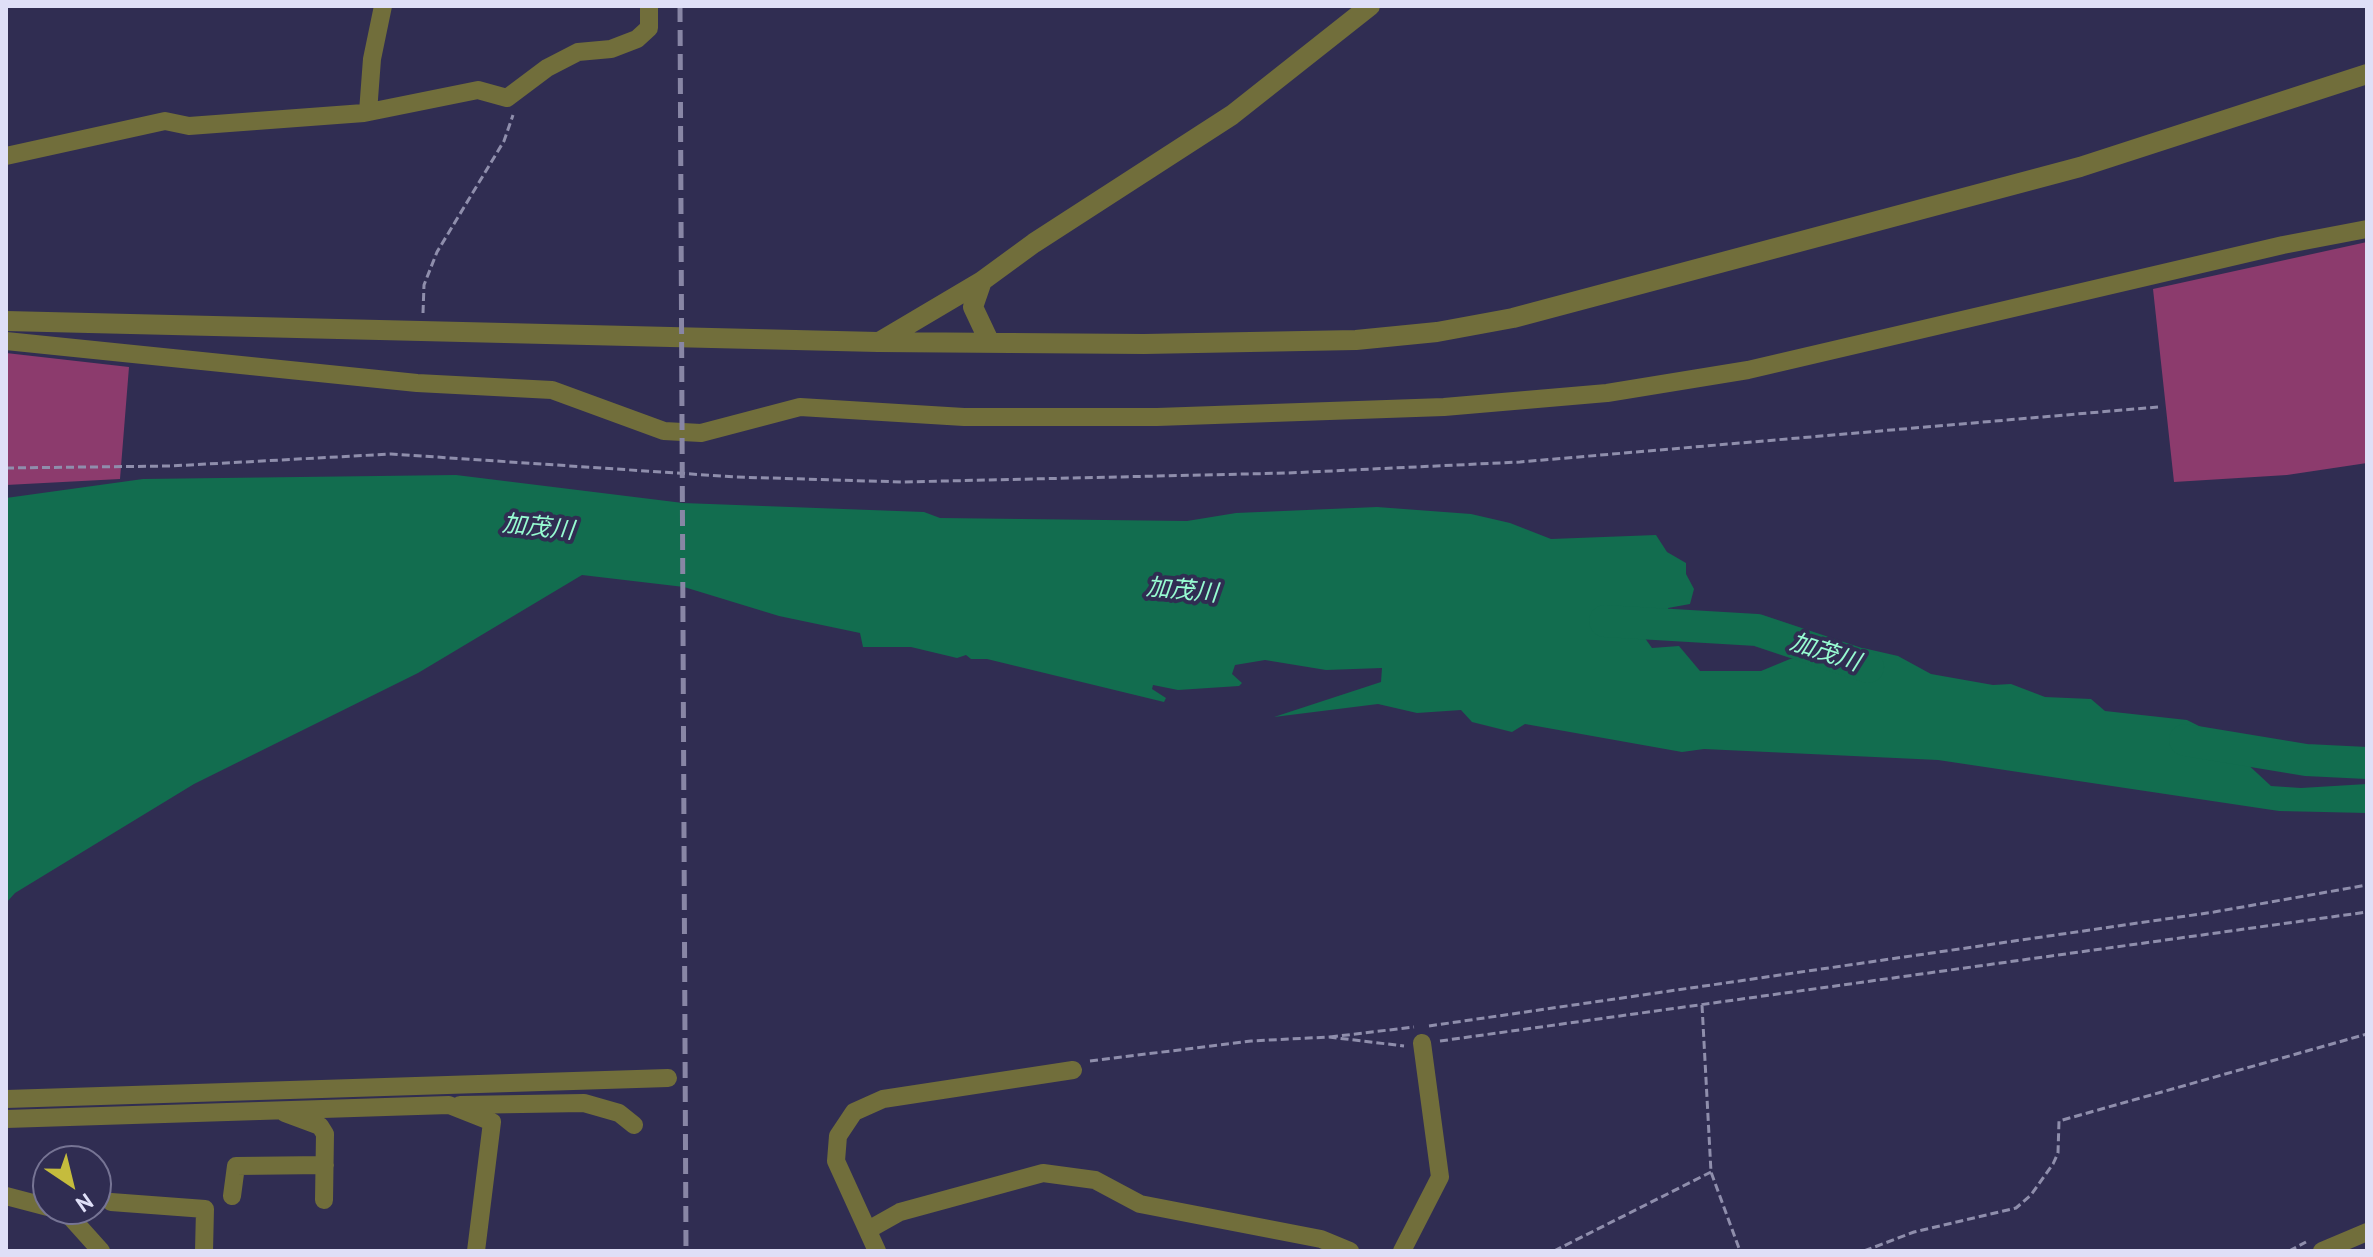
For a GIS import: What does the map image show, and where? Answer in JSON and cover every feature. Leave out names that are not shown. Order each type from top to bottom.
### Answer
[{"type":"street","points":[[368,112],[372,59],[383,6]]},
{"type":"street","points":[[6,156],[165,121],[189,126],[368,112],[478,90],[510,97],[547,68],[578,52],[611,49],[637,39],[649,28],[649,6]]},
{"type":"street","points":[[878,342],[982,281],[1034,243],[1232,115],[1370,6]]},
{"type":"street","points":[[6,321],[990,343],[1356,340],[1437,332],[1513,318],[2080,167],[2367,74]]},
{"type":"street","points":[[6,341],[417,383],[552,390],[664,431],[701,433],[800,407],[1023,417],[1157,417],[1444,407],[1607,393],[1748,370],[2283,245],[2367,229]]},
{"type":"street","points":[[982,281],[973,307],[990,343]]},
{"type":"street","points":[[1407,1249],[1440,1177],[1422,1043]]},
{"type":"street","points":[[877,1251],[836,1161],[834,1148],[843,1124],[854,1112],[883,1099],[1073,1070]]},
{"type":"street","points":[[6,1099],[668,1078]]},
{"type":"street","points":[[6,1119],[274,1109],[584,1103],[619,1113],[634,1125]]},
{"type":"street","points":[[449,1105],[492,1122],[476,1251]]},
{"type":"street","points":[[274,1109],[320,1126],[325,1134],[324,1200]]},
{"type":"street","points":[[232,1196],[236,1166],[325,1165]]},
{"type":"street","points":[[868,1230],[900,1212],[1043,1173],[1095,1180],[1140,1204],[1321,1239],[1350,1251]]},
{"type":"street","points":[[6,1196],[32,1203]]},
{"type":"street","points":[[112,1202],[205,1209],[204,1251]]},
{"type":"street","points":[[78,1225],[101,1251]]},
{"type":"street","points":[[2322,1251],[2367,1232]]},
{"type":"path","points":[[424,331],[422,295],[428,274],[455,217],[510,128],[515,106],[510,97]]},
{"type":"path","points":[[6,468],[170,466],[391,454],[736,477],[902,482],[1288,473],[1520,462],[2158,407]]},
{"type":"path","points":[[1073,1070],[1080,1062],[1163,1051],[1329,1037],[1794,974],[2214,912],[2367,885]]},
{"type":"path","points":[[1329,1037],[1394,1047],[2367,912]]},
{"type":"path","points":[[1702,1005],[1711,1172],[1740,1251]]},
{"type":"path","points":[[1864,1251],[1914,1232],[2016,1208],[2031,1195],[2053,1164],[2058,1153],[2059,1121],[2367,1034]]},
{"type":"path","points":[[1554,1251],[1711,1172]]},
{"type":"shaded area","points":[[2367,242],[2367,463],[2287,475],[2174,482],[2153,289]]},
{"type":"shaded area","points":[[6,353],[129,367],[120,479],[6,485]]},
{"type":"water","points":[[456,475],[683,503],[924,512],[940,518],[1187,521],[1236,513],[1377,507],[1471,514],[1510,523],[1551,539],[1656,535],[1667,552],[1686,563],[1686,574],[1694,589],[1690,604],[1668,608],[1669,616],[1650,615],[1642,634],[1652,648],[1679,646],[1700,671],[1761,671],[1790,659],[1863,648],[1898,656],[1931,674],[1993,685],[2011,684],[2045,697],[2091,699],[2105,711],[2187,720],[2215,734],[2271,786],[2301,788],[2367,784],[2367,813],[2279,811],[1938,760],[1704,749],[1682,752],[1525,724],[1512,732],[1472,722],[1461,710],[1417,713],[1378,704],[1274,717],[1381,682],[1382,668],[1326,670],[1265,660],[1235,665],[1232,674],[1242,683],[1239,686],[1178,690],[1153,685],[1152,689],[1166,698],[1164,702],[987,659],[971,659],[966,655],[957,658],[911,647],[863,647],[860,633],[779,616],[684,587],[582,575],[418,673],[194,784],[15,893],[6,903],[6,498],[143,479]]},
{"type":"waterway","name":"加茂川","points":[[1605,621],[1757,630],[1868,667]]},
{"type":"waterway","name":"加茂川","points":[[2185,740],[2306,760],[2367,763]]},
{"type":"railway","points":[[680,6],[686,1251]]}]
